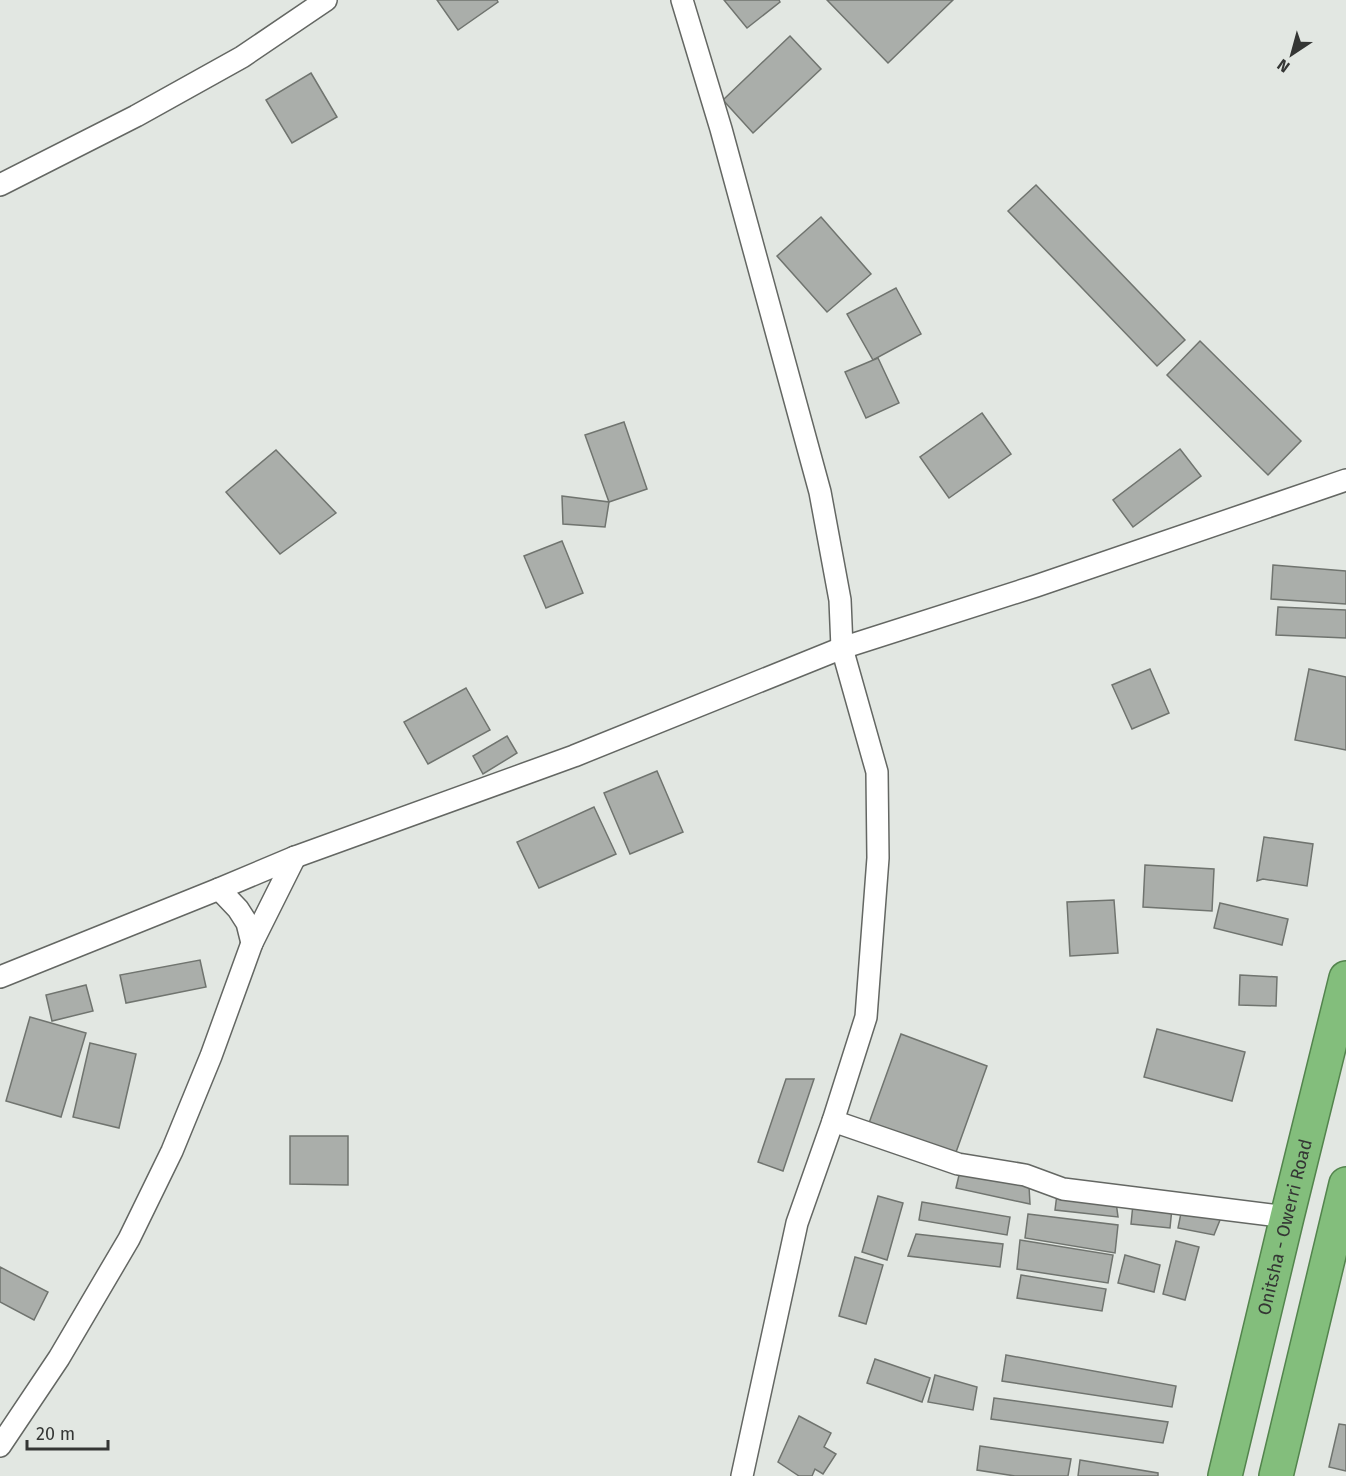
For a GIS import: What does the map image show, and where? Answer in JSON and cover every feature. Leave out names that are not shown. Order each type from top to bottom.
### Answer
[{"type":"highway","name":"Onitsha - Owerri Road","points":[[1225,1476],[1346,978]]},
{"type":"highway","points":[[1276,1476],[1346,1184]]},
{"type":"street","points":[[0,185],[136,116],[242,57],[326,0]]},
{"type":"street","points":[[682,0],[721,129],[820,492],[840,600],[842,648],[877,772],[878,858],[866,1017],[797,1223],[742,1476]]},
{"type":"street","points":[[0,977],[295,856],[574,756],[842,648],[1036,586],[1346,480]]},
{"type":"street","points":[[0,1446],[59,1358],[129,1239],[172,1151],[211,1056],[252,943],[295,856]]},
{"type":"street","points":[[219,889],[238,909],[247,923],[252,943]]},
{"type":"street","points":[[833,1121],[958,1164],[1025,1175],[1063,1189],[1287,1217]]},
{"type":"building","points":[[437,0],[497,0],[498,2],[458,30]]},
{"type":"building","points":[[724,0],[779,0],[780,2],[747,28]]},
{"type":"building","points":[[827,0],[953,0],[888,63]]},
{"type":"building","points":[[790,36],[821,69],[753,133],[723,100]]},
{"type":"building","points":[[311,73],[337,117],[292,143],[266,100]]},
{"type":"building","points":[[1036,185],[1185,340],[1157,366],[1008,211]]},
{"type":"building","points":[[821,217],[871,274],[827,312],[777,256]]},
{"type":"building","points":[[896,288],[921,334],[873,360],[847,314]]},
{"type":"building","points":[[1200,341],[1301,441],[1268,475],[1167,375]]},
{"type":"building","points":[[878,358],[899,403],[866,418],[845,372]]},
{"type":"building","points":[[982,413],[1011,454],[949,498],[920,457]]},
{"type":"building","points":[[624,422],[647,489],[609,502],[585,435]]},
{"type":"building","points":[[1180,449],[1201,476],[1133,527],[1113,500]]},
{"type":"building","points":[[276,450],[336,513],[280,554],[226,492]]},
{"type":"building","points":[[562,496],[609,502],[605,527],[563,524]]},
{"type":"building","points":[[562,541],[583,593],[546,608],[524,556]]},
{"type":"building","points":[[1273,565],[1346,571],[1346,604],[1271,599]]},
{"type":"building","points":[[1278,607],[1346,610],[1346,638],[1276,635]]},
{"type":"building","points":[[1150,669],[1169,713],[1132,729],[1112,685]]},
{"type":"building","points":[[1309,669],[1346,677],[1346,750],[1295,740]]},
{"type":"building","points":[[466,688],[490,730],[428,764],[404,722]]},
{"type":"building","points":[[507,736],[517,753],[483,774],[473,756]]},
{"type":"building","points":[[657,771],[683,832],[630,854],[604,793]]},
{"type":"building","points":[[594,807],[616,854],[539,888],[517,842]]},
{"type":"building","points":[[1264,837],[1313,844],[1307,886],[1263,879],[1257,881]]},
{"type":"building","points":[[1145,865],[1214,869],[1212,911],[1143,907]]},
{"type":"building","points":[[1114,900],[1118,953],[1070,956],[1067,902]]},
{"type":"building","points":[[1220,903],[1288,919],[1282,945],[1214,928]]},
{"type":"building","points":[[200,960],[206,987],[126,1003],[120,975]]},
{"type":"building","points":[[1240,975],[1277,977],[1276,1006],[1239,1005]]},
{"type":"building","points":[[86,985],[93,1011],[52,1021],[46,995]]},
{"type":"building","points":[[30,1017],[86,1033],[61,1117],[6,1101]]},
{"type":"building","points":[[1157,1029],[1245,1052],[1232,1101],[1144,1077]]},
{"type":"building","points":[[901,1034],[987,1066],[955,1155],[869,1123]]},
{"type":"building","points":[[90,1043],[136,1054],[119,1128],[73,1117]]},
{"type":"building","points":[[786,1079],[814,1079],[783,1171],[758,1162]]},
{"type":"building","points":[[290,1136],[348,1136],[348,1185],[290,1184]]},
{"type":"building","points":[[960,1171],[1029,1186],[1030,1204],[956,1188]]},
{"type":"building","points":[[1057,1194],[1116,1202],[1118,1217],[1055,1210]]},
{"type":"building","points":[[878,1196],[903,1203],[887,1260],[862,1252]]},
{"type":"building","points":[[922,1202],[1010,1217],[1007,1235],[919,1220]]},
{"type":"building","points":[[1133,1204],[1172,1208],[1170,1228],[1131,1224]]},
{"type":"building","points":[[1182,1208],[1222,1215],[1214,1235],[1178,1228]]},
{"type":"building","points":[[1028,1214],[1118,1225],[1115,1253],[1025,1238]]},
{"type":"building","points":[[916,1234],[1003,1244],[1000,1267],[908,1256]]},
{"type":"building","points":[[1020,1240],[1113,1255],[1108,1283],[1017,1269]]},
{"type":"building","points":[[1176,1241],[1199,1247],[1185,1300],[1163,1294]]},
{"type":"building","points":[[1125,1255],[1160,1265],[1154,1292],[1118,1283]]},
{"type":"building","points":[[855,1257],[883,1265],[866,1324],[839,1316]]},
{"type":"building","points":[[0,1267],[48,1292],[34,1320],[0,1302]]},
{"type":"building","points":[[1021,1275],[1106,1289],[1102,1311],[1017,1298]]},
{"type":"building","points":[[1006,1355],[1176,1386],[1172,1407],[1002,1381]]},
{"type":"building","points":[[875,1359],[930,1378],[922,1402],[867,1383]]},
{"type":"building","points":[[935,1375],[977,1387],[973,1410],[928,1402]]},
{"type":"building","points":[[994,1398],[1168,1422],[1163,1443],[991,1419]]},
{"type":"building","points":[[799,1416],[831,1433],[824,1447],[836,1454],[823,1474],[815,1469],[812,1476],[799,1476],[778,1462]]},
{"type":"building","points":[[1339,1424],[1346,1425],[1346,1471],[1329,1467]]},
{"type":"building","points":[[980,1446],[1071,1459],[1068,1476],[1015,1476],[977,1470]]},
{"type":"building","points":[[1080,1460],[1158,1473],[1158,1476],[1078,1476]]}]
